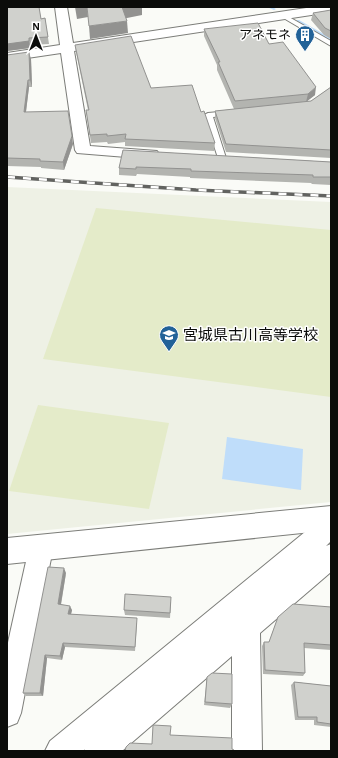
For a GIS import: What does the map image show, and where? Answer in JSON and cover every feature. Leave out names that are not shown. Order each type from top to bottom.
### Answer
[{"type":"street","points":[[61,7],[83,150],[168,155]]},
{"type":"street","points":[[263,7],[283,12]]},
{"type":"street","points":[[7,57],[283,12],[331,8]]},
{"type":"street","points":[[7,551],[331,518]]},
{"type":"street","points":[[60,751],[331,526]]},
{"type":"street","points":[[7,713],[41,548]]},
{"type":"street","points":[[99,751],[331,556]]},
{"type":"street","points":[[246,628],[247,751]]},
{"type":"lane","points":[[283,12],[331,37]]},
{"type":"lane","points":[[283,12],[331,44]]},
{"type":"lane","points":[[222,158],[208,115],[239,112]]},
{"type":"shaded area","name":"宮城県古川高等学校","points":[[7,187],[331,202],[331,502],[7,534]]},
{"type":"green space","points":[[96,208],[331,230],[331,397],[43,359]]},
{"type":"green space","points":[[38,405],[169,423],[149,509],[9,491]]},
{"type":"water","points":[[227,437],[303,449],[301,490],[222,479]]},
{"type":"building","points":[[7,7],[39,7],[41,19],[45,18],[48,37],[29,38],[29,41],[7,44]]},
{"type":"building","points":[[87,7],[122,7],[127,21],[89,26]]},
{"type":"building","points":[[331,10],[331,31],[325,28],[313,13]]},
{"type":"building","points":[[258,23],[269,44],[283,42],[316,87],[308,94],[235,101],[218,62],[220,62],[204,29]]},
{"type":"building","points":[[131,36],[151,88],[192,85],[201,112],[204,111],[215,143],[125,139],[126,134],[107,136],[107,134],[90,135],[86,110],[89,110],[75,45]]},
{"type":"building","points":[[29,52],[30,80],[28,80],[24,112],[68,111],[72,136],[63,162],[40,161],[40,159],[7,158],[7,55]]},
{"type":"building","points":[[331,87],[331,150],[226,144],[215,111],[311,101]]},
{"type":"building","points":[[123,150],[331,162],[331,177],[313,177],[313,175],[191,171],[191,169],[136,167],[136,169],[119,168]]},
{"type":"building","points":[[48,567],[64,568],[58,604],[70,606],[68,614],[137,618],[135,647],[63,643],[60,656],[45,655],[40,693],[23,693]]},
{"type":"building","points":[[125,594],[171,597],[170,613],[124,610]]},
{"type":"building","points":[[293,604],[331,607],[331,645],[304,643],[305,673],[265,670],[264,642],[269,642],[278,617]]},
{"type":"building","points":[[212,673],[232,674],[232,704],[205,702],[207,677]]},
{"type":"building","points":[[294,682],[331,686],[331,724],[317,722],[317,717],[298,717]]},
{"type":"building","points":[[153,725],[171,726],[170,735],[232,738],[232,749],[234,751],[125,751],[126,747],[130,743],[152,744]]},
{"type":"waterway","points":[[269,7],[274,9]]},
{"type":"waterway","points":[[298,21],[331,40]]},
{"type":"railway","points":[[7,177],[196,190],[331,196]]},
{"type":"place","name":"アネモネ","points":[[305,52]]},
{"type":"place","name":"宮城県古川高等学校","points":[[169,352]]}]
